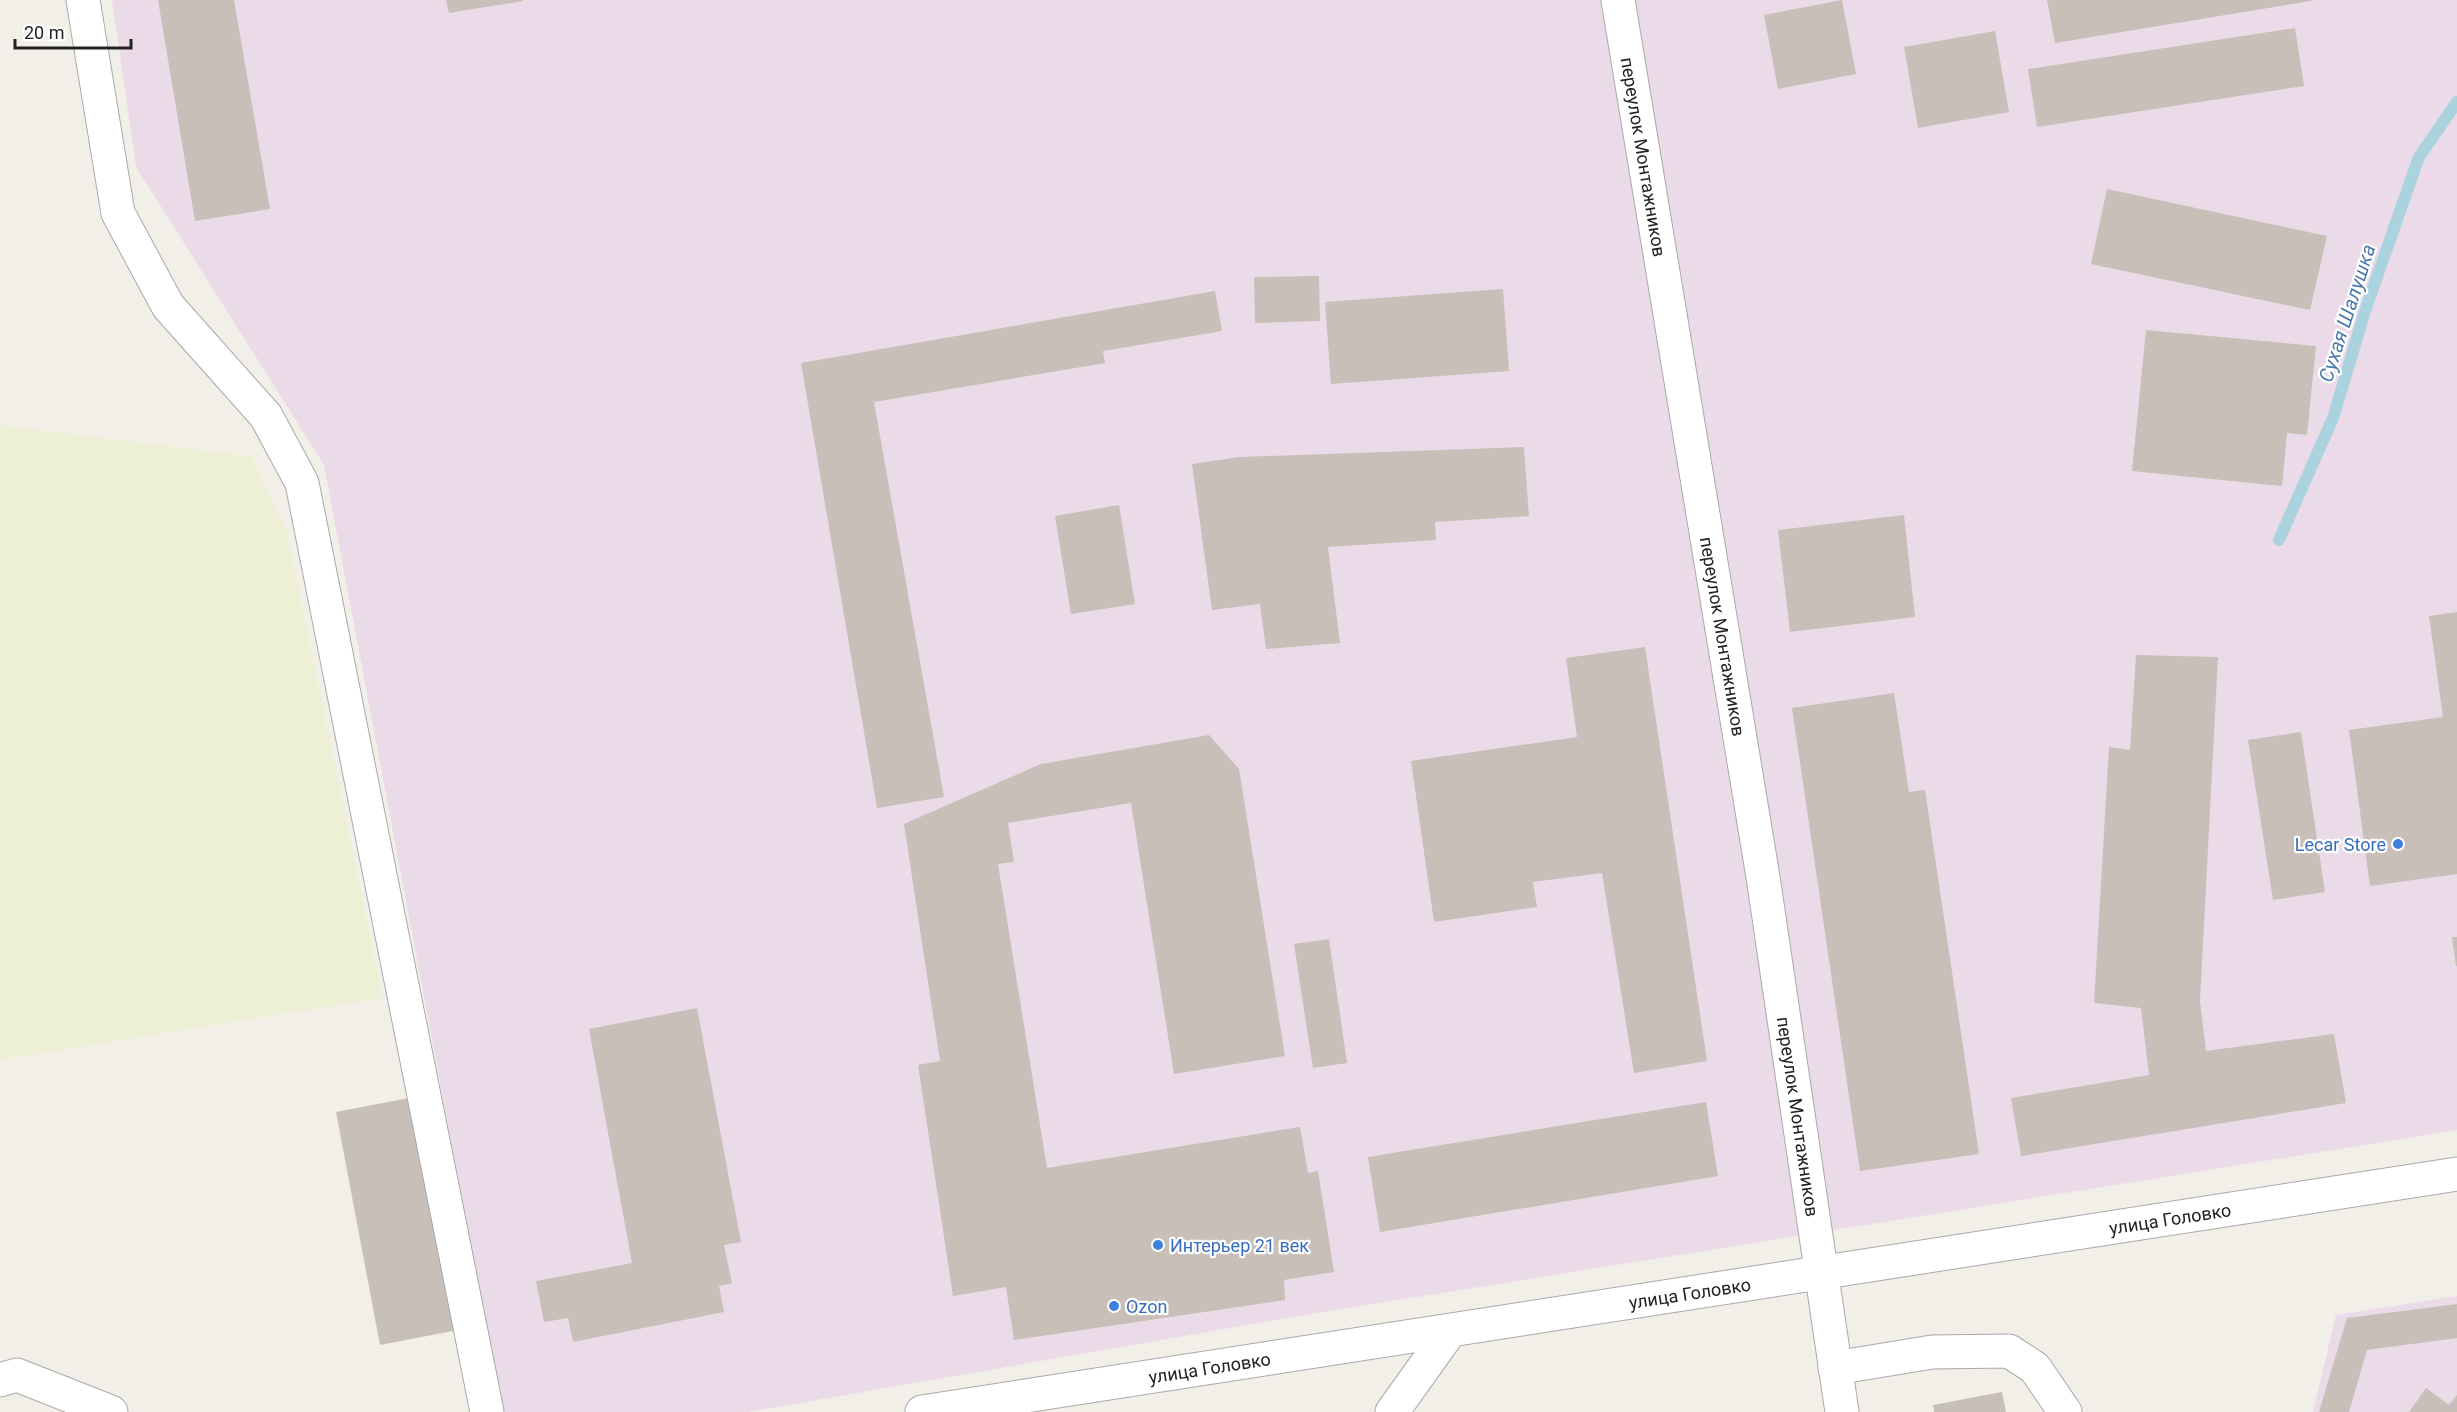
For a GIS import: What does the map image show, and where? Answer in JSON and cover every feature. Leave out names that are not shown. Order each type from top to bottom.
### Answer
[{"type":"street","points":[[83,0],[118,213],[168,306],[266,416],[302,483],[487,1412]]},
{"type":"street","name":"переулок Монтажников","points":[[1618,0],[1763,877],[1842,1412]]},
{"type":"street","name":"улица Головко","points":[[922,1412],[2457,1174]]},
{"type":"street","points":[[1392,1412],[1450,1331]]},
{"type":"street","points":[[1835,1368],[1932,1352],[2009,1351],[2035,1368],[2065,1412]]},
{"type":"street","points":[[0,1380],[17,1375],[111,1412]]},
{"type":"shaded area","points":[[112,0],[2457,0],[2457,1130],[1311,1314],[748,1412],[502,1412],[324,465],[136,167]]},
{"type":"shaded area","points":[[2457,1296],[2457,1412],[2313,1412],[2336,1315]]},
{"type":"green space","points":[[0,425],[252,456],[287,533],[383,998],[0,1060]]},
{"type":"building","points":[[158,0],[234,0],[270,209],[195,221]]},
{"type":"building","points":[[446,0],[523,0],[523,1],[449,13]]},
{"type":"building","points":[[1842,0],[1856,74],[1778,89],[1764,15]]},
{"type":"building","points":[[2047,0],[2311,0],[2311,1],[2055,43]]},
{"type":"building","points":[[2295,28],[2304,86],[2037,127],[2028,69]]},
{"type":"building","points":[[1995,31],[2009,112],[1918,128],[1904,47]]},
{"type":"building","points":[[2107,189],[2327,236],[2310,310],[2091,264]]},
{"type":"building","points":[[1319,276],[1320,321],[1255,323],[1254,277]]},
{"type":"building","points":[[1503,289],[1509,371],[1331,384],[1325,302]]},
{"type":"building","points":[[1215,291],[1222,331],[1103,351],[1105,363],[874,402],[944,797],[877,808],[801,363]]},
{"type":"building","points":[[2146,330],[2316,346],[2307,435],[2287,433],[2282,486],[2132,471]]},
{"type":"building","points":[[1524,447],[1529,516],[1435,522],[1436,540],[1328,547],[1340,643],[1266,649],[1260,604],[1212,610],[1192,464],[1240,457]]},
{"type":"building","points":[[1119,505],[1135,604],[1071,614],[1055,516]]},
{"type":"building","points":[[1904,515],[1915,617],[1790,632],[1778,530]]},
{"type":"building","points":[[2457,612],[2457,874],[2370,886],[2349,730],[2443,717],[2429,616]]},
{"type":"building","points":[[1645,647],[1707,1061],[1634,1073],[1602,873],[1533,882],[1537,907],[1434,922],[1411,761],[1577,737],[1566,658]]},
{"type":"building","points":[[2136,655],[2218,657],[2200,1001],[2206,1051],[2334,1034],[2346,1103],[2021,1156],[2011,1098],[2149,1075],[2141,1008],[2094,1003],[2109,747],[2130,750]]},
{"type":"building","points":[[1894,693],[1909,792],[1925,790],[1979,1154],[1860,1171],[1792,708]]},
{"type":"building","points":[[2301,732],[2325,892],[2273,900],[2248,740]]},
{"type":"building","points":[[1209,735],[1239,769],[1285,1056],[1174,1074],[1131,803],[1008,823],[1014,862],[998,864],[1047,1168],[1300,1127],[1308,1173],[1318,1171],[1334,1272],[1284,1280],[1285,1300],[1014,1340],[1006,1287],[953,1296],[918,1065],[940,1061],[904,824],[1041,764]]},
{"type":"building","points":[[2452,937],[2457,937],[2457,966],[2456,966]]},
{"type":"building","points":[[1329,939],[1347,1063],[1313,1068],[1294,944]]},
{"type":"building","points":[[697,1008],[741,1242],[724,1245],[732,1283],[719,1286],[724,1312],[573,1342],[568,1318],[544,1322],[536,1281],[632,1263],[589,1029]]},
{"type":"building","points":[[414,1097],[458,1330],[380,1345],[336,1112]]},
{"type":"building","points":[[1706,1102],[1718,1176],[1380,1232],[1368,1157]]},
{"type":"building","points":[[2457,1304],[2457,1338],[2367,1350],[2349,1412],[2319,1412],[2347,1318]]},
{"type":"building","points":[[2426,1388],[2449,1405],[2457,1395],[2457,1412],[2409,1412]]},
{"type":"building","points":[[2002,1392],[2006,1412],[1934,1412],[1933,1405]]},
{"type":"waterway","name":"Сухая Шалушка","points":[[2279,540],[2333,418],[2365,311],[2419,157],[2457,102]]},
{"type":"place","name":"Lecar Store","points":[[2398,844]]},
{"type":"place","name":"Интерьер 21 век","points":[[1158,1245]]},
{"type":"place","name":"Ozon","points":[[1114,1306]]}]
